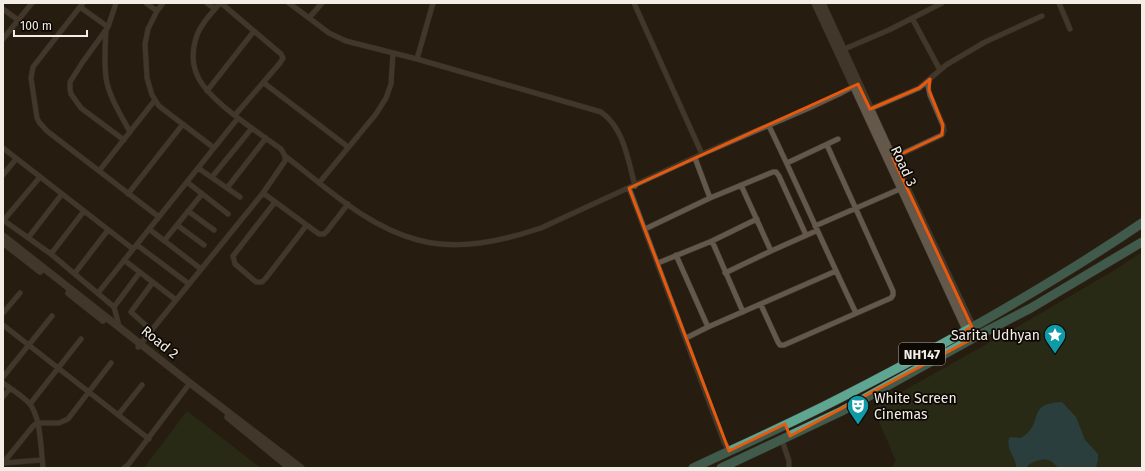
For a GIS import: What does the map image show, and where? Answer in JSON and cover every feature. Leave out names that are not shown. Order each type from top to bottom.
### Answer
[{"type":"highway","name":"NH147","points":[[693,468],[846,395],[969,329],[1089,259],[1142,223]]},
{"type":"highway","name":"NH147","points":[[721,468],[842,411],[1031,308],[1142,242]]},
{"type":"highway","points":[[785,424],[786,438]]},
{"type":"street","points":[[3,39],[32,3]]},
{"type":"street","points":[[116,3],[107,29],[104,58],[106,79],[112,98],[130,132]]},
{"type":"street","points":[[146,3],[157,11]]},
{"type":"street","points":[[163,3],[148,29],[145,55],[147,78],[154,100],[159,106],[214,148]]},
{"type":"street","points":[[207,3],[215,9]]},
{"type":"street","points":[[98,293],[214,148],[237,117],[282,60],[282,56],[254,30],[220,3],[201,27],[194,47],[194,68],[198,78],[207,91],[237,117],[281,149],[285,156],[319,183],[382,226],[418,240],[451,245],[505,239],[541,228],[702,154],[769,126],[856,85]]},
{"type":"street","points":[[289,3],[329,33],[346,41],[417,59],[601,112],[610,118],[618,130],[627,155],[635,186]]},
{"type":"street","points":[[309,18],[322,3]]},
{"type":"street","points":[[417,59],[433,3]]},
{"type":"street","points":[[634,3],[702,154]]},
{"type":"street","name":"Road 3","points":[[815,3],[840,51],[969,329]]},
{"type":"street","name":"Road 3","points":[[822,3],[840,51]]},
{"type":"street","points":[[840,51],[942,3]]},
{"type":"street","points":[[1059,3],[1070,28]]},
{"type":"street","points":[[107,29],[81,5],[35,63],[31,71],[31,78],[39,122],[42,127],[158,217]]},
{"type":"street","points":[[3,9],[18,20]]},
{"type":"street","points":[[870,109],[918,88],[951,62],[985,42],[1042,16]]},
{"type":"street","points":[[912,18],[940,70]]},
{"type":"street","points":[[107,29],[82,62],[70,82],[70,94],[81,108],[124,140]]},
{"type":"street","points":[[207,91],[254,30]]},
{"type":"street","points":[[319,183],[376,114],[386,98],[391,84],[393,53]]},
{"type":"street","points":[[890,160],[942,135],[944,130],[929,90],[930,79]]},
{"type":"street","points":[[264,83],[348,147]]},
{"type":"street","name":"Road 3","points":[[856,85],[870,109],[900,188],[974,338]]},
{"type":"street","points":[[99,171],[154,100]]},
{"type":"street","points":[[128,194],[183,124]]},
{"type":"street","points":[[769,126],[856,313]]},
{"type":"street","points":[[212,177],[252,128]]},
{"type":"street","points":[[227,188],[266,138]]},
{"type":"street","points":[[787,163],[838,139]]},
{"type":"street","points":[[761,305],[778,342],[780,345],[784,345],[891,298],[893,294],[826,144]]},
{"type":"street","points":[[3,147],[133,249]]},
{"type":"street","points":[[140,345],[263,193],[285,161],[285,156]]},
{"type":"street","points":[[3,174],[16,158]]},
{"type":"street","points":[[695,158],[710,198]]},
{"type":"street","points":[[198,168],[240,197]]},
{"type":"street","points":[[645,229],[710,198],[770,173],[776,172],[806,235]]},
{"type":"street","points":[[40,176],[3,220],[51,254],[114,307],[119,326]]},
{"type":"street","points":[[187,182],[228,214]]},
{"type":"street","points":[[740,186],[772,250]]},
{"type":"street","points":[[629,188],[724,442],[729,451]]},
{"type":"street","points":[[726,273],[806,235],[816,228],[855,208],[900,188]]},
{"type":"street","points":[[263,193],[306,226],[319,234],[324,234],[348,204]]},
{"type":"street","points":[[28,238],[62,194]]},
{"type":"street","points":[[164,241],[202,194]]},
{"type":"street","points":[[275,202],[233,256],[235,264],[256,282],[262,282],[266,278],[306,226]]},
{"type":"street","points":[[51,254],[84,211]]},
{"type":"street","points":[[188,211],[214,230]]},
{"type":"street","points":[[658,263],[712,241],[757,219]]},
{"type":"street","points":[[177,225],[204,245]]},
{"type":"street","points":[[149,229],[201,269]]},
{"type":"street","points":[[75,273],[108,230]]},
{"type":"street","name":"Road 2","points":[[3,236],[119,326],[140,345]]},
{"type":"street","points":[[712,241],[743,312]]},
{"type":"street","name":"Road 2","points":[[3,242],[140,345],[290,468]]},
{"type":"street","points":[[137,244],[189,284]]},
{"type":"street","points":[[676,255],[708,327]]},
{"type":"street","points":[[124,260],[176,300]]},
{"type":"street","points":[[686,338],[836,271]]},
{"type":"street","points":[[114,307],[140,272]]},
{"type":"street","points":[[151,330],[131,312],[153,282]]},
{"type":"street","points":[[3,313],[20,293]]},
{"type":"street","points":[[3,377],[52,316]]},
{"type":"street","points":[[3,325],[148,439]]},
{"type":"street","points":[[30,404],[81,339]]},
{"type":"street","points":[[3,463],[34,425],[37,423],[59,423],[68,419],[111,363]]},
{"type":"street","points":[[3,383],[30,404],[33,409],[37,423],[43,468]]},
{"type":"street","points":[[118,415],[142,385]]},
{"type":"street","points":[[124,468],[128,465],[189,385]]},
{"type":"street","name":"Road 2","points":[[189,385],[301,468]]},
{"type":"street","points":[[3,398],[10,388]]},
{"type":"street","points":[[786,438],[789,468]]},
{"type":"street","points":[[3,463],[42,460]]},
{"type":"highlighted area","points":[[930,79],[929,90],[943,125],[942,135],[893,158],[972,327],[966,330],[970,340],[790,436],[785,424],[729,451],[629,188],[858,84],[870,109],[919,88]]},
{"type":"green space","name":"Sarita Udhyan","points":[[1142,252],[1142,468],[891,468],[896,461],[873,408],[1024,323],[1115,270]]},
{"type":"green space","points":[[187,411],[261,468],[144,468]]},
{"type":"water","points":[[1062,402],[1076,417],[1085,440],[1098,454],[1096,467],[1059,468],[1051,461],[1045,459],[1031,463],[1026,468],[1016,468],[1016,464],[1008,443],[1009,438],[1021,438],[1028,432],[1033,426],[1039,410],[1043,406]]},
{"type":"place","name":"Sarita Udhyan","points":[[1055,354]]},
{"type":"place","name":"White Screen Cinemas","points":[[858,426]]}]
